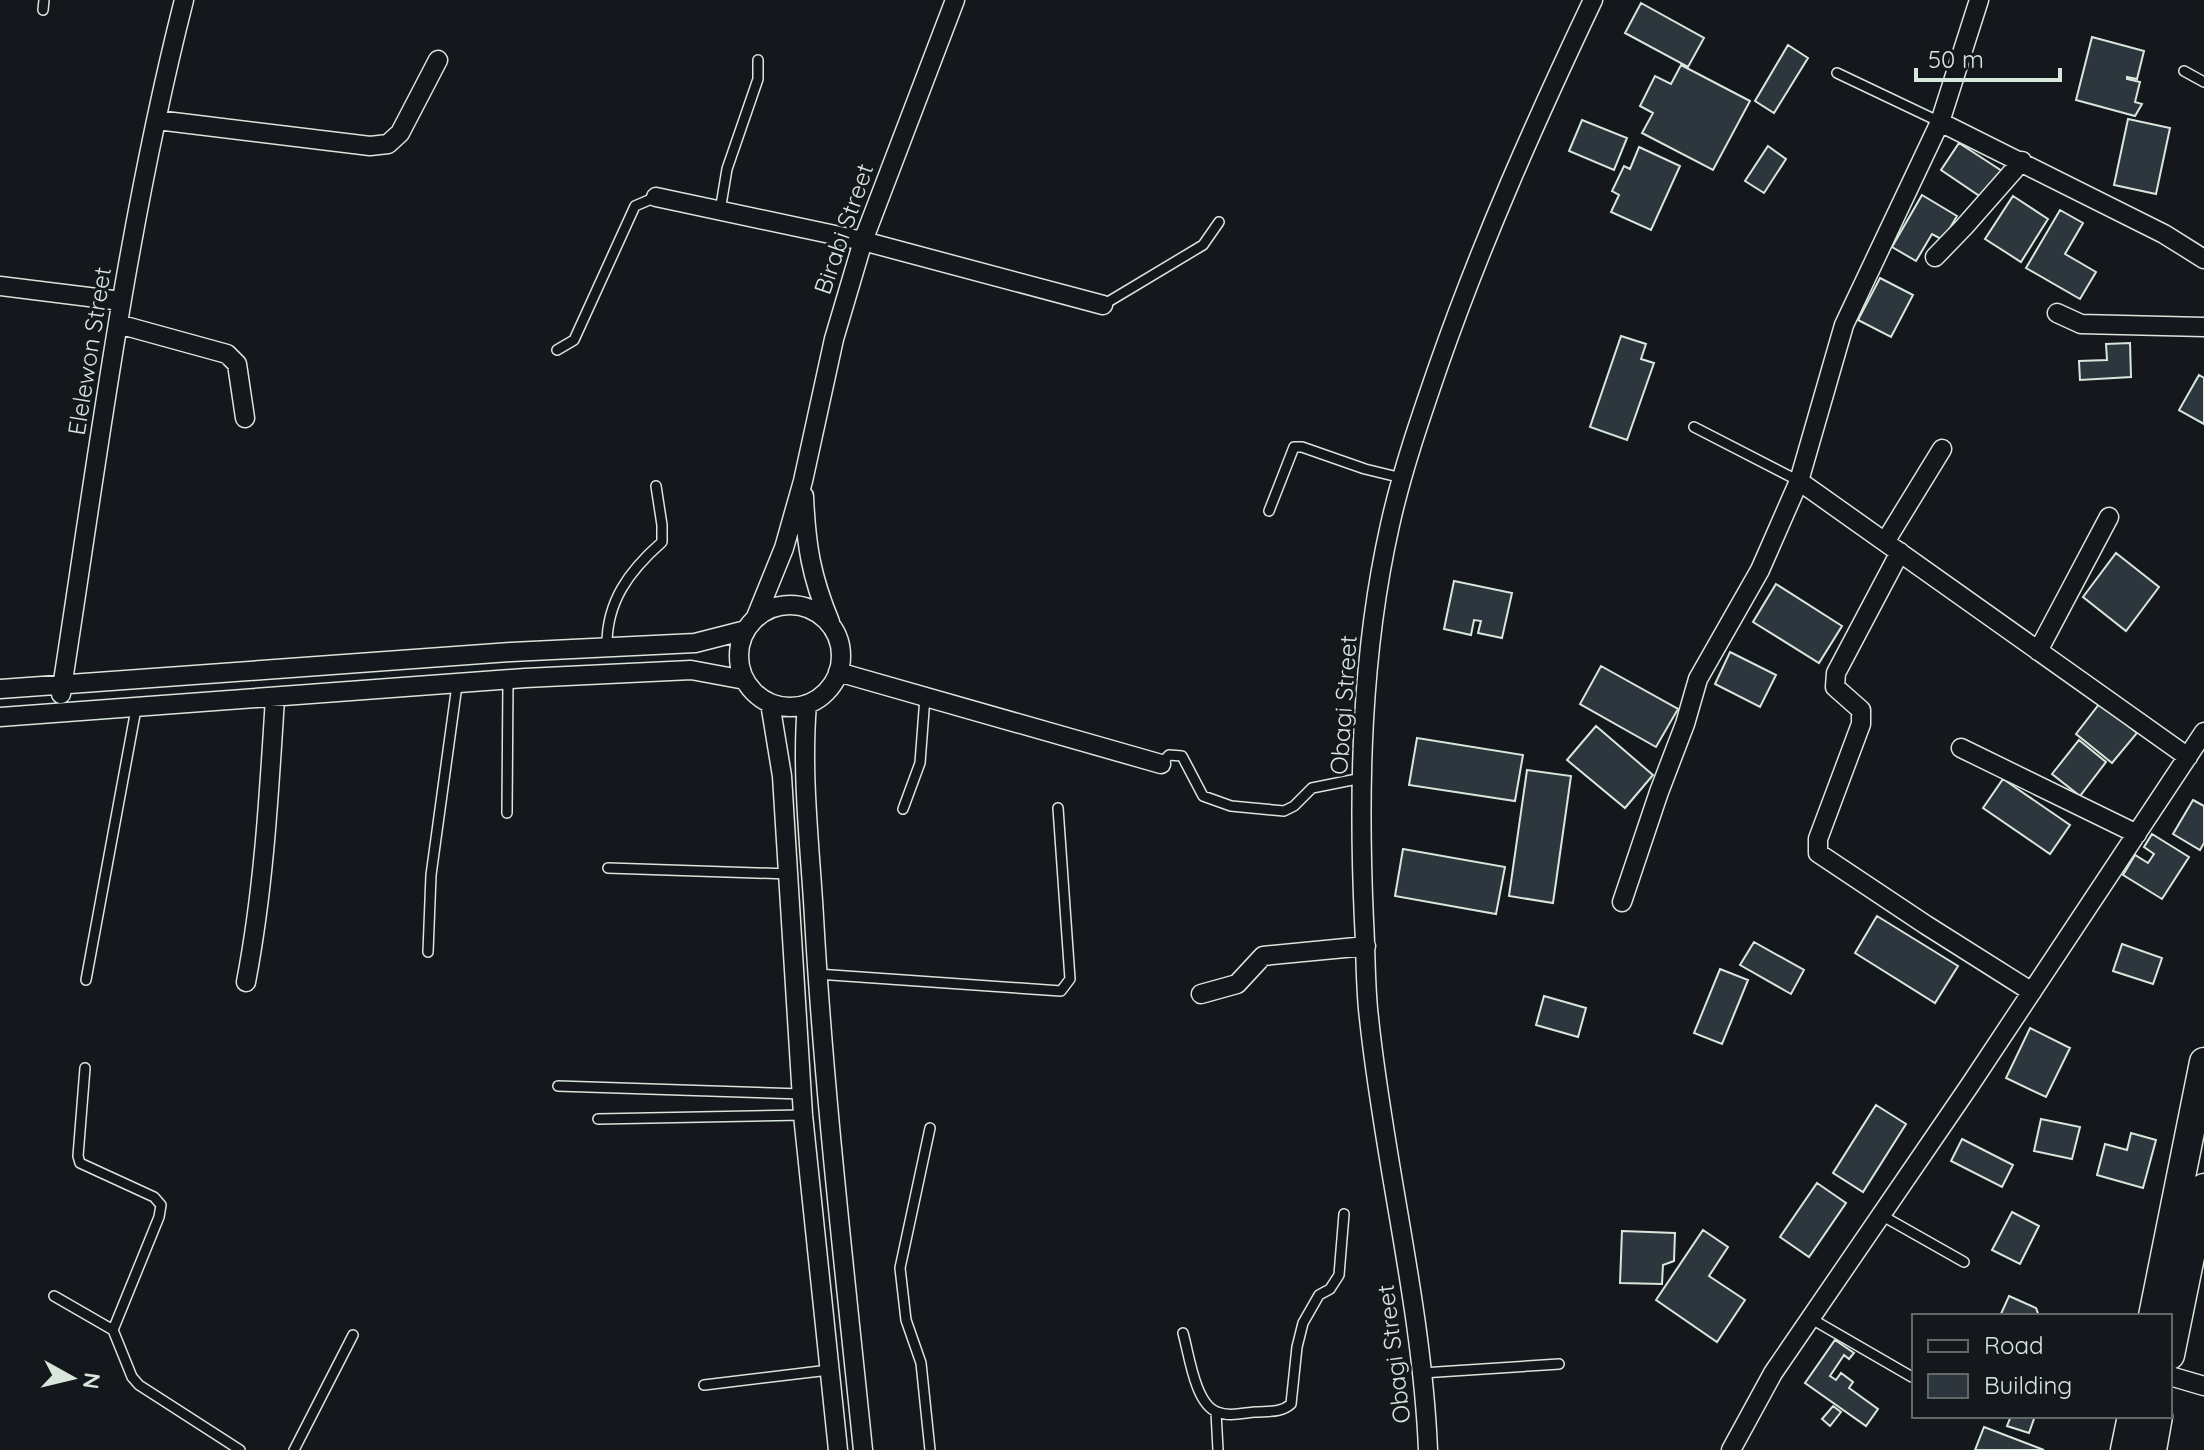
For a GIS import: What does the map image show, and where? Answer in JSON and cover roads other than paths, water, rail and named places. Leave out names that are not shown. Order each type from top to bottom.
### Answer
[{"type":"main road","points":[[2153,1314],[2204,1062]]},
{"type":"main road","points":[[2172,1347],[2198,1246],[2204,1188]]},
{"type":"main road","points":[[2125,1450],[2132,1418]]},
{"type":"main road","points":[[2152,1450],[2158,1418]]},
{"type":"street","name":"Elelewon Street","points":[[59,712],[121,301],[184,0]]},
{"type":"street","name":"Birabi Street","points":[[803,481],[834,339],[863,241],[955,0]]},
{"type":"street","name":"Obagi Street","points":[[1428,1450],[1422,1373],[1369,1017],[1362,860],[1362,738],[1375,615],[1389,526],[1411,444],[1466,288],[1542,107],[1593,0]]},
{"type":"street","points":[[1622,902],[1698,679],[1760,570],[1799,481],[1844,325],[1940,122],[1979,0]]},
{"type":"street","points":[[157,120],[370,146],[388,144],[400,133],[438,60]]},
{"type":"street","points":[[1940,122],[2164,234],[2204,259]]},
{"type":"street","points":[[1935,257],[2022,161]]},
{"type":"street","points":[[656,197],[863,241],[1103,305]]},
{"type":"street","points":[[0,286],[121,301]]},
{"type":"street","points":[[2057,313],[2081,324],[2204,327]]},
{"type":"street","points":[[118,324],[227,354],[237,364],[245,418]]},
{"type":"street","points":[[1942,449],[1892,547],[1836,673],[1835,687],[1861,710],[1861,724],[1818,839],[1818,853],[2032,992]]},
{"type":"street","points":[[803,481],[807,548],[815,587],[838,639],[841,656],[838,672],[826,691],[807,704],[782,706],[770,703],[755,693],[745,680],[740,663],[740,646],[784,548],[803,481]]},
{"type":"street","points":[[1799,481],[2188,757]]},
{"type":"street","points":[[2038,651],[2109,517]]},
{"type":"street","points":[[0,689],[695,643],[751,624],[771,608],[787,604],[804,606],[819,613],[831,625]]},
{"type":"street","points":[[0,717],[508,679],[691,670],[745,680]]},
{"type":"street","points":[[838,672],[1161,764]]},
{"type":"street","points":[[246,982],[258,922],[264,864],[275,698]]},
{"type":"street","points":[[770,703],[782,776],[803,1115],[838,1450]]},
{"type":"street","points":[[807,704],[804,738],[817,974],[863,1450]]},
{"type":"street","points":[[1731,1450],[1773,1373],[2204,732]]},
{"type":"street","points":[[1961,748],[2137,834]]},
{"type":"street","points":[[1201,994],[1237,984],[1263,956],[1366,946]]},
{"type":"street","points":[[2172,1377],[2204,1386]]},
{"type":"lane","points":[[720,211],[733,147],[758,79],[758,60]]},
{"type":"lane","points":[[2184,71],[2204,82]]},
{"type":"lane","points":[[1837,73],[1940,122]]},
{"type":"lane","points":[[557,350],[574,340],[635,206],[656,197]]},
{"type":"lane","points":[[1103,305],[1203,245],[1219,222]]},
{"type":"lane","points":[[1694,427],[1799,481]]},
{"type":"lane","points":[[1269,511],[1294,447],[1402,478]]},
{"type":"lane","points":[[607,647],[611,608],[629,575],[662,542],[656,486]]},
{"type":"lane","points":[[507,813],[508,679]]},
{"type":"lane","points":[[428,952],[431,875],[457,685]]},
{"type":"lane","points":[[903,809],[920,763],[925,697]]},
{"type":"lane","points":[[86,980],[136,709]]},
{"type":"lane","points":[[1161,764],[1169,755],[1182,756],[1203,796],[1231,806],[1284,811],[1294,806],[1312,788],[1362,778]]},
{"type":"lane","points":[[817,974],[1061,991],[1070,979],[1058,808]]},
{"type":"lane","points":[[608,868],[789,874]]},
{"type":"lane","points":[[85,1068],[80,1163],[154,1197],[161,1205],[159,1217],[113,1330]]},
{"type":"lane","points":[[558,1086],[802,1094]]},
{"type":"lane","points":[[598,1119],[803,1115]]},
{"type":"lane","points":[[929,1450],[921,1363],[906,1320],[900,1268],[930,1128]]},
{"type":"lane","points":[[1183,1333],[1199,1391],[1207,1406],[1216,1412],[1229,1414],[1284,1410],[1291,1404],[1297,1347],[1303,1323],[1319,1295],[1330,1289],[1339,1275],[1344,1214]]},
{"type":"lane","points":[[1881,1215],[1964,1262]]},
{"type":"lane","points":[[54,1296],[113,1330],[132,1377],[139,1385],[240,1450]]},
{"type":"lane","points":[[1810,1318],[1912,1377]]},
{"type":"lane","points":[[294,1450],[353,1335]]},
{"type":"lane","points":[[1422,1373],[1559,1364]]},
{"type":"lane","points":[[704,1385],[829,1370]]},
{"type":"lane","points":[[1216,1412],[1218,1450]]}]
